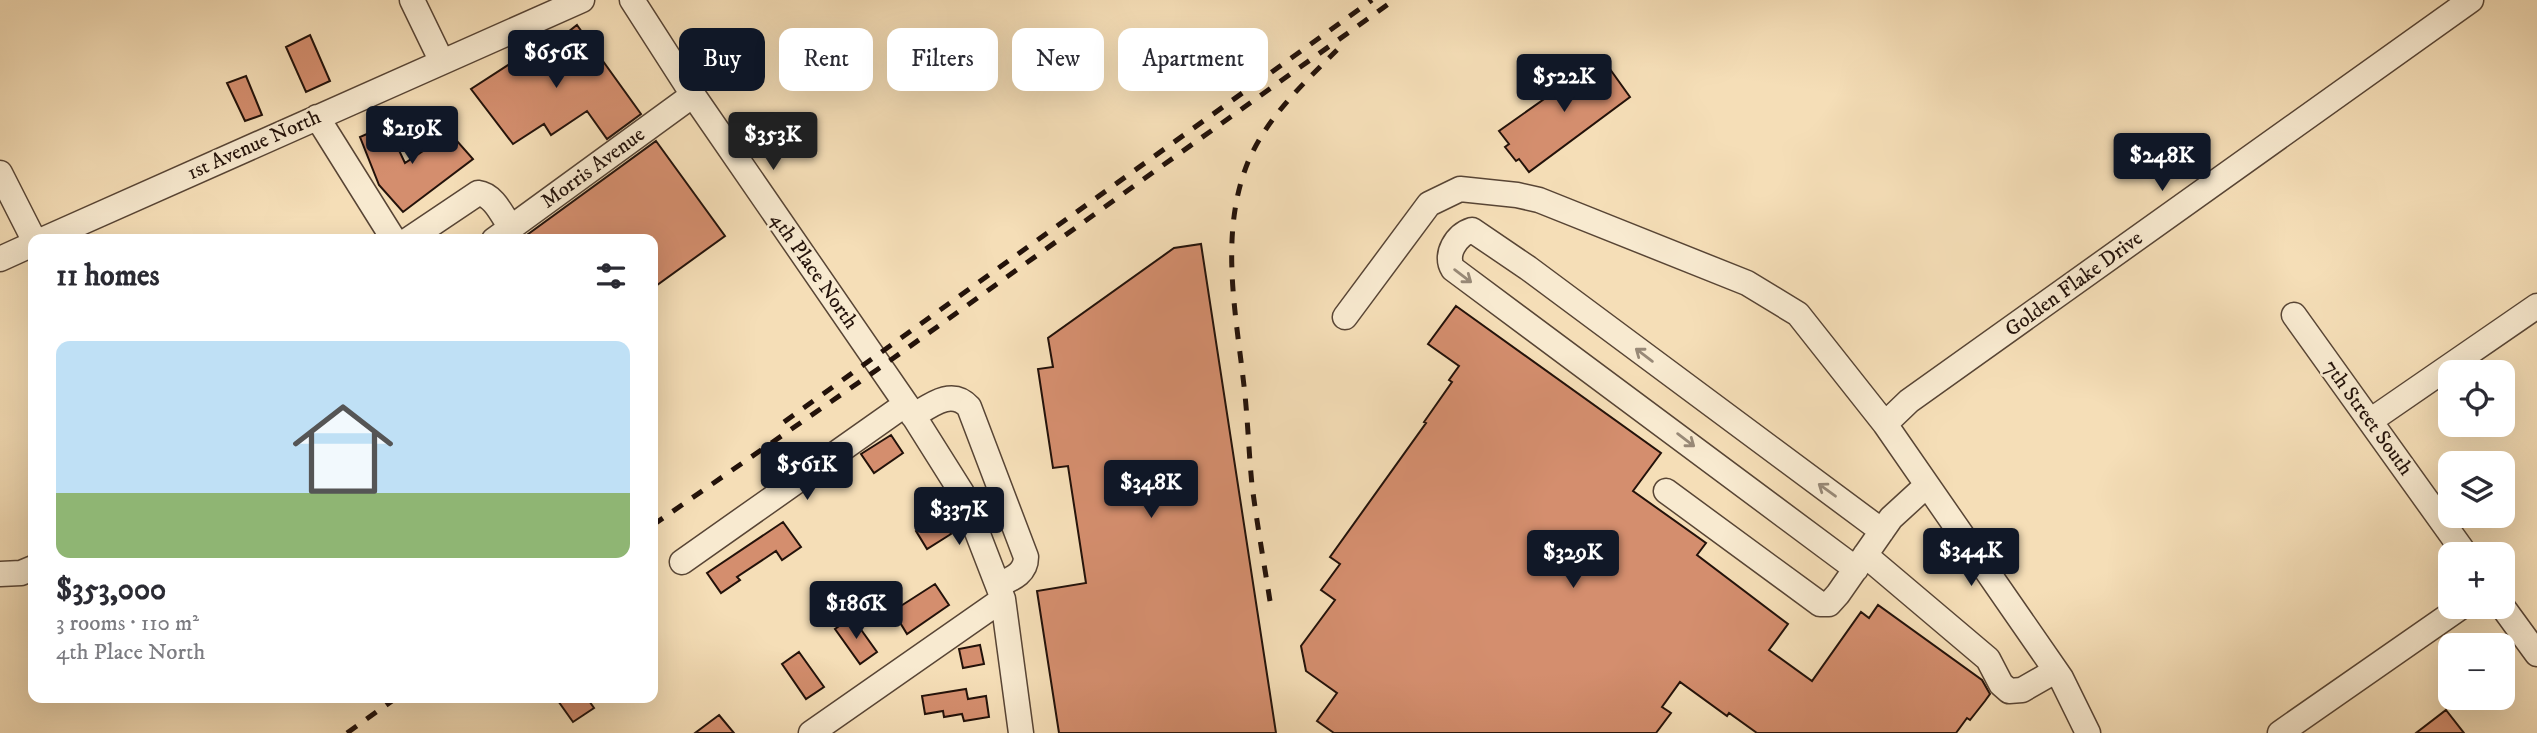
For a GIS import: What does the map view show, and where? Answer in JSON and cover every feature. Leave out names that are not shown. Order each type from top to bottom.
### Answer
[{"type":"street","points":[[412,0],[442,62]]},
{"type":"street","name":"1st Avenue North","points":[[55,234],[580,0]]},
{"type":"street","name":"4th Place North","points":[[632,0],[693,95],[910,410],[962,493],[1000,592],[1021,733]]},
{"type":"street","name":"Golden Flake Drive","points":[[1885,424],[1909,401],[2471,0]]},
{"type":"street","name":"Morris Avenue","points":[[502,234],[693,95]]},
{"type":"street","points":[[317,117],[390,234]]},
{"type":"street","points":[[0,173],[30,234]]},
{"type":"street","points":[[1345,317],[1429,204],[1460,189],[1539,200],[1746,283],[1798,314],[1885,424],[2055,671],[2088,733]]},
{"type":"street","points":[[417,234],[478,193],[486,194],[493,201],[502,234]]},
{"type":"street","points":[[1882,531],[1528,268],[1472,230],[1464,232],[1448,254],[1448,261],[1453,269],[1861,562],[1987,659],[2001,684],[2010,691],[2022,690],[2055,671]]},
{"type":"street","points":[[0,259],[28,245]]},
{"type":"street","points":[[2370,421],[2537,306]]},
{"type":"street","name":"7th Street South","points":[[2294,315],[2457,542]]},
{"type":"street","points":[[682,562],[910,410],[955,397],[969,407],[1026,557],[1026,564],[1000,592],[811,733]]},
{"type":"street","points":[[1666,491],[1820,604],[1829,604],[1891,518],[1927,485]]},
{"type":"street","points":[[0,574],[28,570]]},
{"type":"street","points":[[2280,733],[2444,619]]},
{"type":"street","points":[[2511,619],[2537,654]]},
{"type":"building","points":[[577,25],[641,114],[607,139],[587,111],[551,135],[544,124],[513,144],[471,89],[542,43],[546,49]]},
{"type":"building","points":[[310,35],[330,81],[306,92],[286,47]]},
{"type":"building","points":[[1602,58],[1630,97],[1529,172],[1505,147],[1509,144],[1499,131],[1554,92],[1548,84],[1563,74],[1569,82]]},
{"type":"building","points":[[246,76],[262,115],[245,121],[227,83]]},
{"type":"building","points":[[387,125],[405,163],[450,133],[473,159],[403,212],[379,185],[360,137]]},
{"type":"building","points":[[656,141],[725,236],[658,284],[658,234],[528,234]]},
{"type":"building","points":[[1201,244],[1276,733],[1059,733],[1037,591],[1086,583],[1068,466],[1053,468],[1038,369],[1053,367],[1048,338],[1174,248]]},
{"type":"building","points":[[1456,306],[1661,453],[1633,491],[1706,543],[1697,555],[1788,624],[1769,650],[1812,681],[1861,612],[1869,618],[1878,605],[1982,680],[1990,694],[1985,701],[1956,733],[1757,733],[1729,713],[1727,716],[1680,682],[1662,707],[1671,713],[1656,733],[1334,733],[1317,721],[1337,693],[1306,671],[1301,646],[1335,600],[1321,590],[1340,564],[1330,557],[1426,423],[1424,422],[1452,382],[1449,380],[1459,366],[1428,344]]},
{"type":"building","points":[[891,435],[903,453],[874,473],[861,454]]},
{"type":"building","points":[[941,516],[951,534],[927,549],[916,531]]},
{"type":"building","points":[[783,522],[801,547],[782,560],[776,551],[737,577],[740,580],[721,593],[707,573]]},
{"type":"building","points":[[935,584],[949,605],[907,634],[893,611]]},
{"type":"building","points":[[852,617],[877,652],[860,664],[835,629]]},
{"type":"building","points":[[980,645],[984,664],[963,668],[959,649]]},
{"type":"building","points":[[799,652],[824,687],[806,699],[782,664]]},
{"type":"building","points":[[966,689],[968,699],[986,696],[989,717],[964,721],[962,714],[944,717],[943,711],[925,714],[922,696]]},
{"type":"building","points":[[560,703],[590,703],[594,708],[573,722]]},
{"type":"building","points":[[2446,710],[2464,733],[2416,733]]},
{"type":"building","points":[[719,715],[734,733],[695,733]]},
{"type":"railway","points":[[784,422],[1372,0]]},
{"type":"railway","points":[[658,522],[881,367],[1394,0]]},
{"type":"railway","points":[[1270,601],[1252,485],[1232,277],[1234,219],[1248,162],[1265,130],[1287,102],[1337,50]]},
{"type":"railway","points":[[347,733],[389,703]]}]
